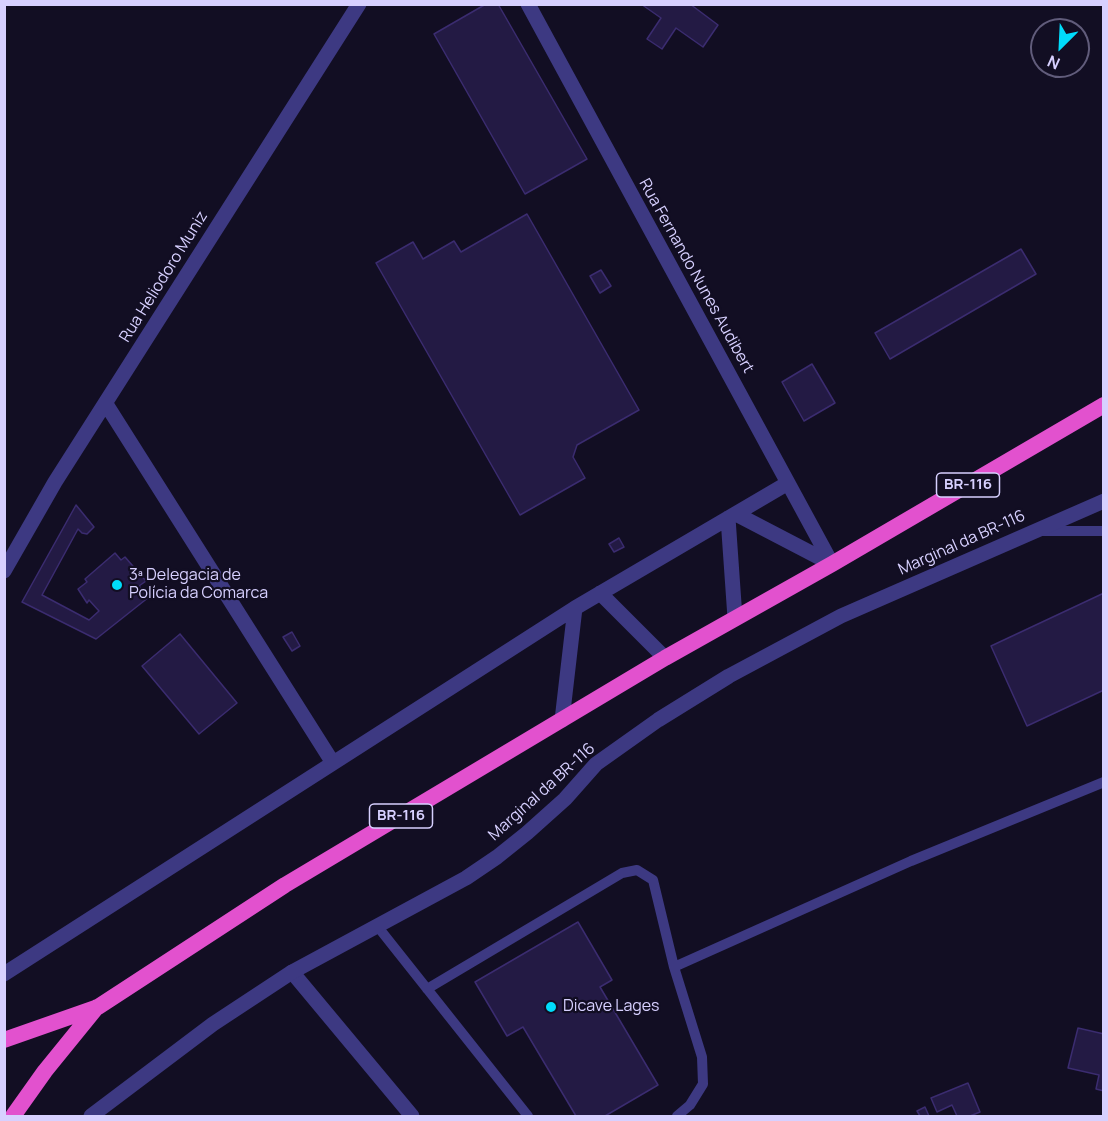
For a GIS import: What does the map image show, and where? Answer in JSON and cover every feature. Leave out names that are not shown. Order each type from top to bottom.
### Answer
[{"type":"highway","name":"BR-116","points":[[4,1040],[98,1006],[285,885],[665,658],[832,564],[1104,405]]},
{"type":"highway","name":"BR-116","points":[[13,1116],[45,1071],[98,1006]]},
{"type":"street","name":"Rua Heliodoro Muniz","points":[[4,571],[55,482],[358,4]]},
{"type":"street","name":"Rua Fernando Nunes Audibert","points":[[528,4],[832,564]]},
{"type":"street","points":[[106,404],[333,764]]},
{"type":"street","points":[[4,974],[575,608],[789,483]]},
{"type":"street","name":"Marginal da BR-116","points":[[91,1116],[213,1024],[292,972],[466,879],[527,833],[565,799],[596,764],[658,720],[729,676],[841,616],[1104,501]]},
{"type":"street","points":[[732,516],[832,564]]},
{"type":"street","points":[[732,516],[735,618]]},
{"type":"street","points":[[600,593],[665,658]]},
{"type":"street","points":[[562,720],[575,608]]},
{"type":"street","points":[[292,972],[412,1116]]},
{"type":"lane","points":[[1033,531],[1104,531]]},
{"type":"lane","points":[[674,967],[911,861],[1104,782]]},
{"type":"lane","points":[[427,989],[622,873],[637,870],[653,880],[674,967],[702,1057],[703,1084],[690,1105],[677,1116]]},
{"type":"lane","points":[[378,927],[528,1116]]},
{"type":"building","points":[[486,4],[498,4],[587,159],[525,194],[434,34]]},
{"type":"building","points":[[641,4],[690,4],[718,25],[703,47],[676,28],[662,49],[647,39],[661,18]]},
{"type":"building","points":[[527,214],[639,410],[577,445],[573,457],[585,478],[520,515],[376,263],[413,242],[423,259],[454,241],[461,252]]},
{"type":"building","points":[[1021,249],[1036,274],[890,359],[875,333]]},
{"type":"building","points":[[601,270],[611,286],[600,293],[590,276]]},
{"type":"building","points":[[812,364],[835,403],[804,421],[782,382]]},
{"type":"building","points":[[76,505],[94,527],[87,534],[78,529],[42,595],[89,620],[99,611],[89,600],[87,603],[78,589],[87,582],[85,579],[115,553],[121,560],[125,557],[146,581],[139,586],[149,597],[96,639],[22,602]]},
{"type":"building","points":[[619,538],[624,547],[614,552],[609,544]]},
{"type":"building","points":[[1104,593],[1104,690],[1027,726],[991,646]]},
{"type":"building","points":[[292,632],[300,646],[292,651],[283,637]]},
{"type":"building","points":[[180,634],[237,703],[199,734],[142,666]]},
{"type":"building","name":"Dicave Lages","points":[[578,922],[612,980],[600,987],[658,1085],[605,1116],[576,1116],[523,1027],[507,1036],[475,982]]},
{"type":"building","points":[[1078,1028],[1104,1034],[1104,1091],[1096,1089],[1099,1075],[1068,1068]]},
{"type":"building","points":[[968,1083],[980,1112],[970,1116],[957,1116],[952,1105],[937,1112],[931,1098]]},
{"type":"building","points":[[925,1107],[929,1116],[920,1116],[917,1111]]},
{"type":"place","name":"3ª Delegacia de Polícia da Comarca","points":[[117,585]]},
{"type":"place","name":"Dicave Lages","points":[[551,1007]]}]
